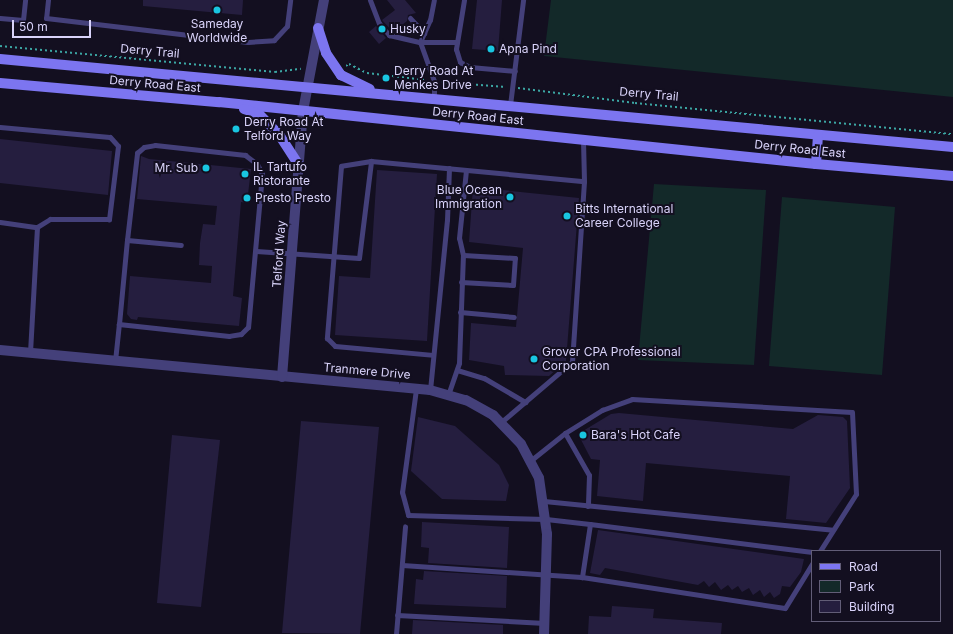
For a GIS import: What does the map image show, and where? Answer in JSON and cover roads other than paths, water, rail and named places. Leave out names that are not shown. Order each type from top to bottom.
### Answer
[{"type":"main road","points":[[318,28],[326,53],[341,75],[377,92]]},
{"type":"main road","name":"Derry Road East","points":[[0,59],[434,97],[953,147]]},
{"type":"main road","name":"Derry Road East","points":[[0,83],[219,102],[816,164],[953,176]]},
{"type":"main road","points":[[219,102],[259,114],[280,136],[298,164]]},
{"type":"main road","points":[[816,164],[818,135]]},
{"type":"street","name":"Telford Way","points":[[282,376],[303,111],[324,0]]},
{"type":"street","name":"Tranmere Drive","points":[[0,350],[430,390],[466,400],[492,415],[521,444],[539,478],[546,519],[544,634]]},
{"type":"lane","points":[[0,18],[23,20],[25,0]]},
{"type":"lane","points":[[48,0],[46,18],[248,42],[274,40],[287,26],[290,0]]},
{"type":"lane","points":[[370,0],[379,23],[389,35],[420,42],[457,42]]},
{"type":"lane","points":[[434,0],[420,42],[434,81],[434,97]]},
{"type":"lane","points":[[464,0],[456,49],[460,62],[470,67],[515,71]]},
{"type":"lane","points":[[510,105],[523,0]]},
{"type":"lane","points":[[410,18],[424,33]]},
{"type":"lane","points":[[0,127],[110,137],[118,146],[109,219],[50,219],[37,227],[0,222]]},
{"type":"lane","points":[[500,423],[572,362],[584,181],[584,140]]},
{"type":"lane","points":[[115,361],[137,152],[144,147],[155,145],[245,155],[258,164],[262,174],[248,327],[241,334],[229,336],[119,324]]},
{"type":"lane","points":[[433,355],[334,346],[327,338],[341,166],[371,161],[584,181]]},
{"type":"lane","points":[[256,251],[359,258],[371,161]]},
{"type":"lane","points":[[430,390],[447,220],[449,168]]},
{"type":"lane","points":[[448,395],[457,370],[463,255],[459,238],[466,170]]},
{"type":"lane","points":[[30,353],[37,227]]},
{"type":"lane","points":[[127,240],[181,245]]},
{"type":"lane","points":[[461,282],[513,285],[515,258],[463,255]]},
{"type":"lane","points":[[460,312],[514,317]]},
{"type":"lane","points":[[457,370],[484,378],[525,402]]},
{"type":"lane","points":[[416,389],[402,492],[408,515],[546,519],[811,552]]},
{"type":"lane","points":[[530,461],[565,433],[602,410],[632,399],[852,412],[856,494],[821,550]]},
{"type":"lane","points":[[565,433],[589,476],[588,506]]},
{"type":"lane","points":[[544,501],[833,530]]},
{"type":"lane","points":[[582,577],[590,524]]},
{"type":"lane","points":[[396,634],[405,526]]},
{"type":"lane","points":[[402,565],[582,577],[785,608],[811,566]]},
{"type":"lane","points":[[397,615],[545,623]]},
{"type":"place","name":"Sameday Worldwide","points":[[217,10]]},
{"type":"place","name":"Husky","points":[[382,29]]},
{"type":"place","name":"Apna Pind","points":[[491,49]]},
{"type":"place","name":"Derry Road At Menkes Drive","points":[[386,78]]},
{"type":"place","name":"Derry Road At Telford Way","points":[[236,129]]},
{"type":"place","name":"Mr. Sub","points":[[206,168]]},
{"type":"place","name":"IL Tartufo Ristorante","points":[[245,174]]},
{"type":"place","name":"Blue Ocean Immigration","points":[[510,197]]},
{"type":"place","name":"Presto Presto","points":[[247,198]]},
{"type":"place","name":"Bitts International Career College","points":[[567,216]]},
{"type":"place","name":"Grover CPA Professional Corporation","points":[[534,359]]},
{"type":"place","name":"Bara's Hot Cafe","points":[[583,435]]}]
